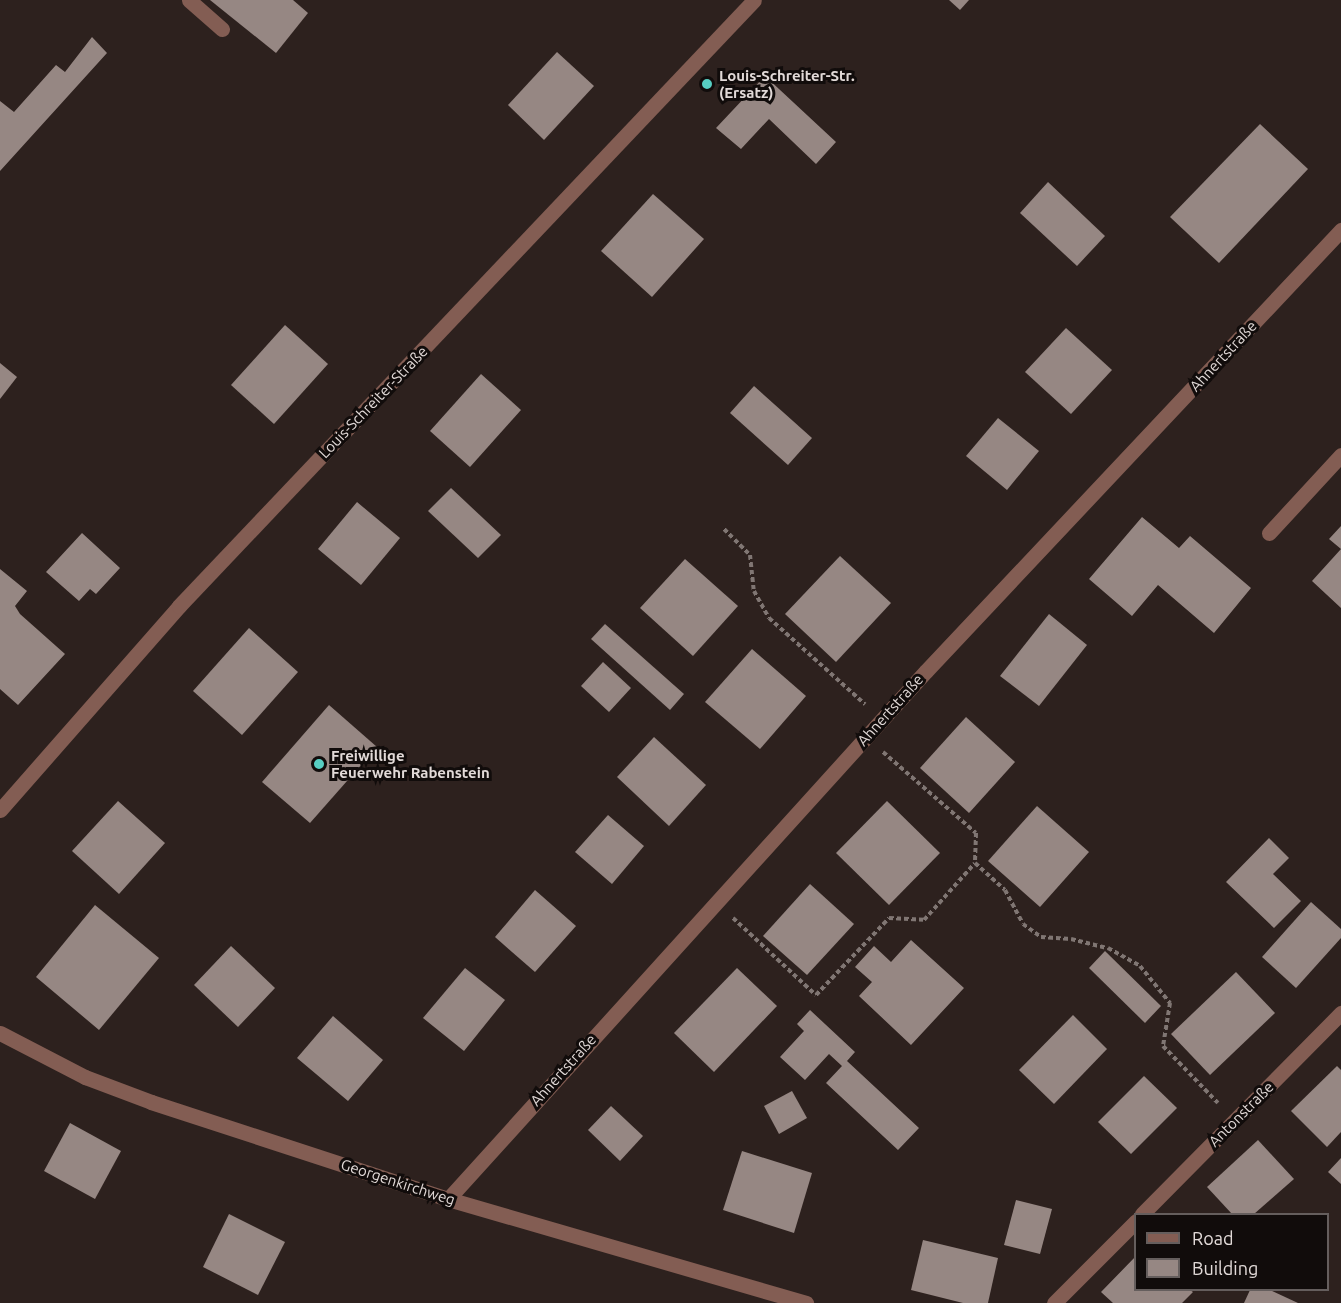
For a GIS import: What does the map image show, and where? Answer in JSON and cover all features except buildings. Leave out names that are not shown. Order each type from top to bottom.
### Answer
[{"type":"street","points":[[189,0],[222,29]]},
{"type":"street","name":"Louis-Schreiter-Straße","points":[[0,810],[179,606],[753,0]]},
{"type":"street","name":"Ahnertstraße","points":[[448,1199],[866,736],[1341,230]]},
{"type":"street","points":[[1269,532],[1341,455]]},
{"type":"street","name":"Antonstraße","points":[[1144,1213],[1341,1013]]},
{"type":"street","name":"Georgenkirchweg","points":[[0,1033],[85,1077],[448,1199],[806,1303]]},
{"type":"street","points":[[1054,1303],[1134,1223]]},
{"type":"path","points":[[724,529],[750,555],[754,591],[769,618],[882,719]]},
{"type":"path","points":[[716,902],[816,995],[889,918],[924,920],[975,864],[976,833],[866,736]]},
{"type":"path","points":[[975,864],[1005,890],[1023,924],[1041,937],[1071,939],[1108,948],[1140,966],[1170,1003],[1163,1046],[1235,1120]]},
{"type":"place","name":"Louis-Schreiter-Str. (Ersatz)","points":[[707,84]]},
{"type":"place","name":"Freiwillige Feuerwehr Rabenstein","points":[[319,764]]}]
